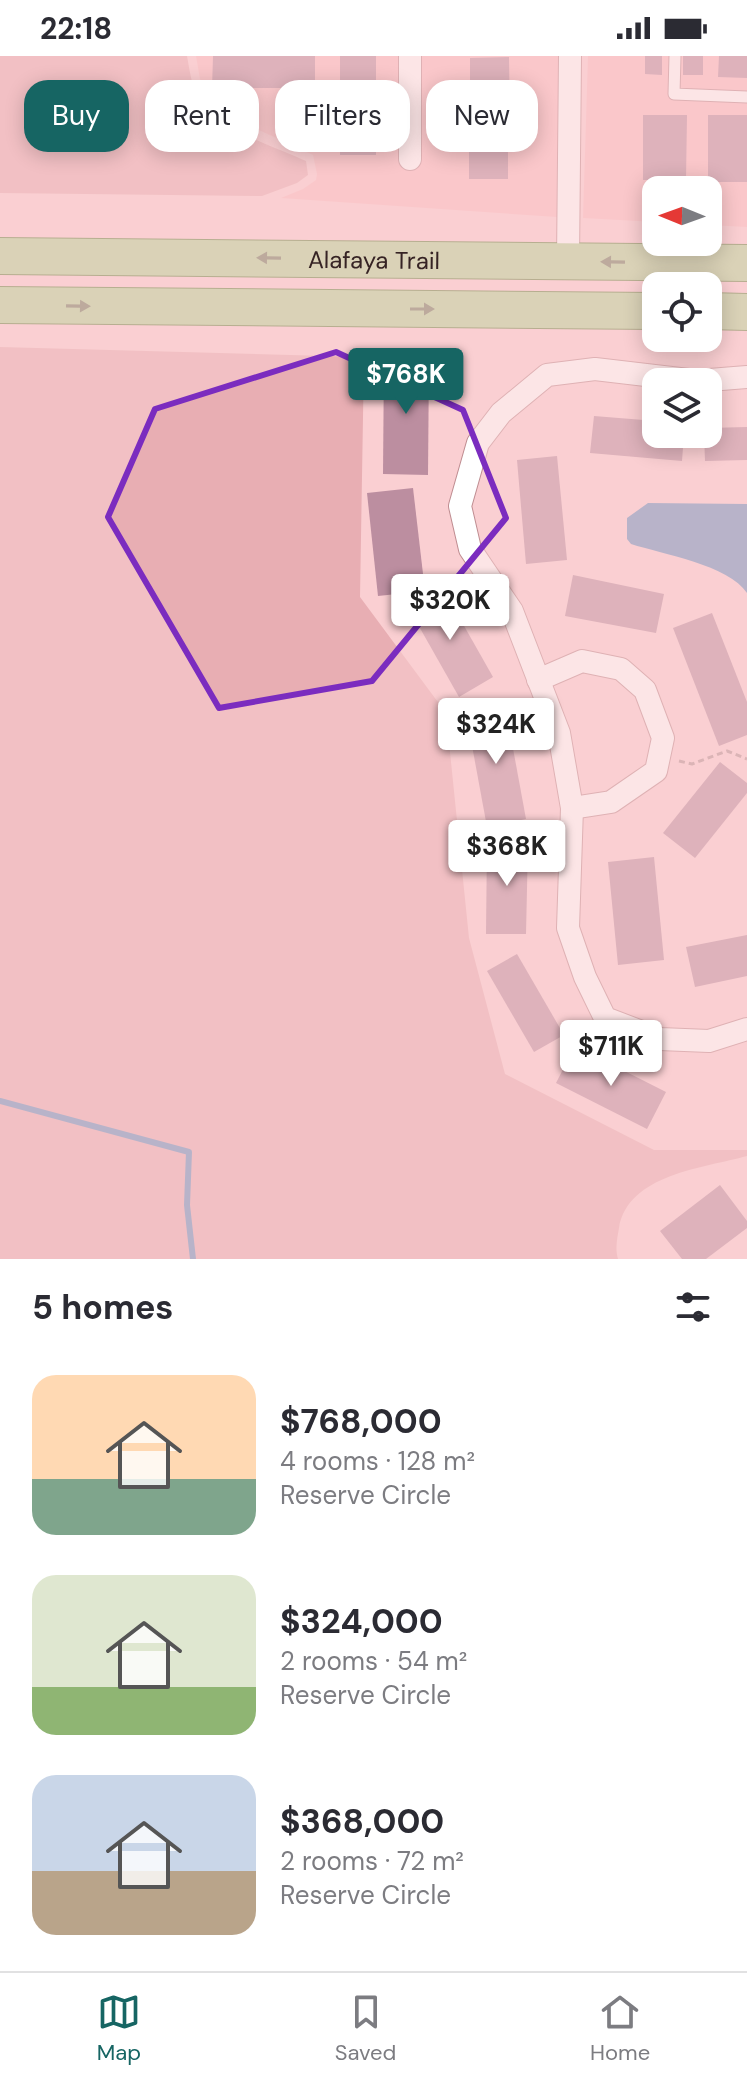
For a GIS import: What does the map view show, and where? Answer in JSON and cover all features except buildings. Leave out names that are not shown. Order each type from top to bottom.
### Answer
[{"type":"main road","name":"Alafaya Trail","points":[[0,256],[747,263]]},
{"type":"main road","points":[[302,309],[391,285],[520,285],[540,279],[568,261]]},
{"type":"main road","name":"Alafaya Trail","points":[[0,305],[642,311]]},
{"type":"main road","points":[[722,311],[747,312]]},
{"type":"street","points":[[410,56],[410,159]]},
{"type":"street","points":[[568,261],[570,56]]},
{"type":"street","points":[[747,377],[697,381],[595,369],[547,375],[501,413],[478,443],[460,506],[470,549],[512,611],[559,733],[572,808],[568,928],[585,977],[605,1018],[660,1039],[709,1041],[747,1029]]},
{"type":"street","points":[[538,680],[582,661],[621,669],[645,690],[663,738],[656,771],[611,802],[572,808]]},
{"type":"lane","points":[[675,56],[674,94],[747,97]]},
{"type":"path","points":[[659,756],[692,764],[727,751],[747,759]]},
{"type":"highlighted area","points":[[336,352],[463,410],[506,518],[372,681],[219,708],[108,517],[155,409]]},
{"type":"shaded area","points":[[0,56],[187,56],[192,80],[145,80],[145,152],[259,152],[259,141],[275,148],[275,152],[285,152],[306,161],[308,175],[297,183],[262,196],[0,193]]},
{"type":"shaded area","points":[[196,56],[559,56],[557,217],[281,198],[316,180],[313,155],[307,152],[410,152],[410,80],[275,80],[275,137],[259,130],[259,80],[200,79]]},
{"type":"shaded area","points":[[588,56],[747,56],[747,227],[722,226],[722,176],[642,176],[642,221],[583,218]]},
{"type":"shaded area","points":[[0,347],[364,357],[360,597],[446,713],[469,938],[505,1074],[654,1150],[747,1150],[747,1156],[670,1176],[637,1196],[625,1210],[619,1228],[618,1259],[0,1259]]},
{"type":"water","points":[[648,503],[747,504],[747,593],[738,583],[711,568],[631,544],[627,539],[627,518]]},
{"type":"waterway","points":[[0,1101],[189,1152],[187,1205],[193,1259]]}]
